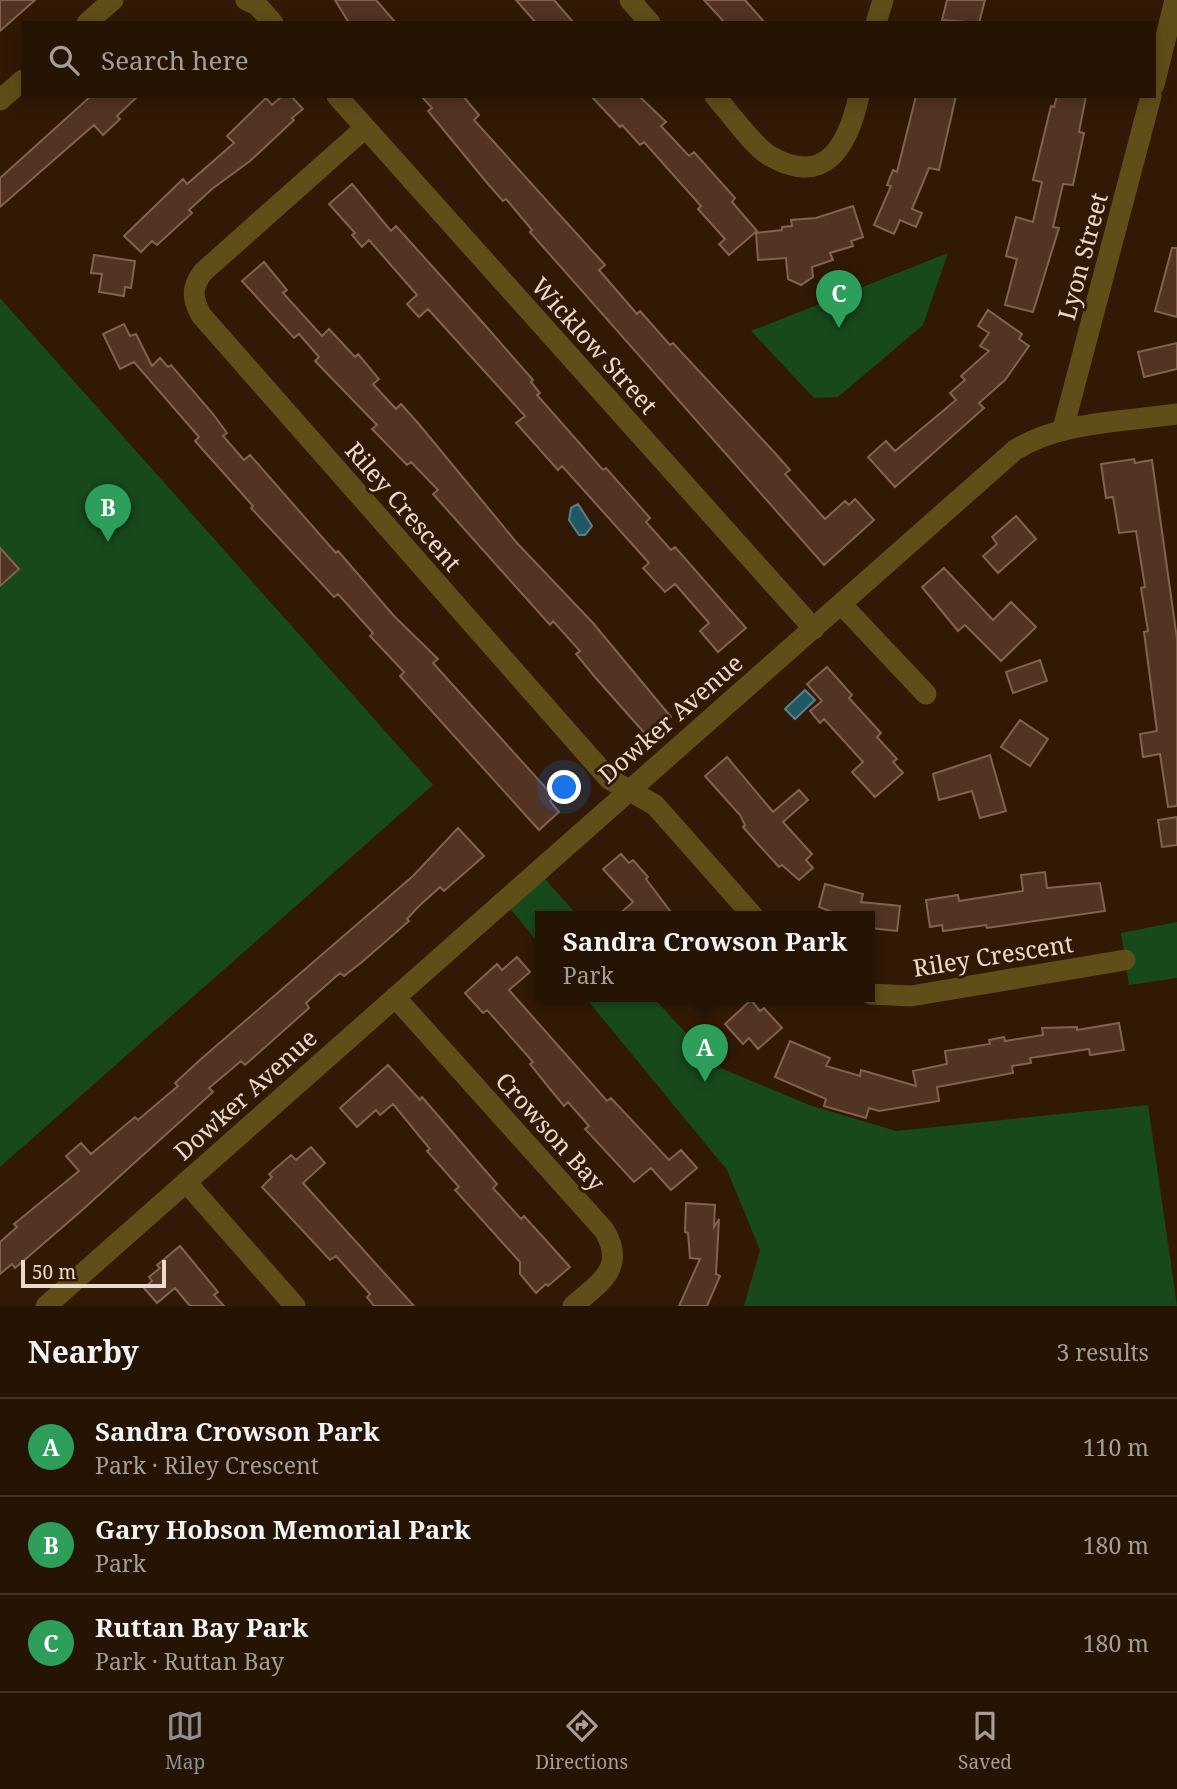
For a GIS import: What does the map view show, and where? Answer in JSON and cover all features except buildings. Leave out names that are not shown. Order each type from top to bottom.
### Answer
[{"type":"street","points":[[89,21],[113,0]]},
{"type":"street","points":[[246,0],[257,5],[271,21]]},
{"type":"street","points":[[630,0],[648,21]]},
{"type":"street","points":[[877,21],[883,0]]},
{"type":"street","points":[[1156,77],[1175,0]]},
{"type":"street","points":[[0,100],[21,82]]},
{"type":"street","name":"Wicklow Street","points":[[339,98],[814,629]]},
{"type":"street","points":[[717,98],[768,155],[795,166],[820,166],[838,152],[853,124],[859,98]]},
{"type":"street","name":"Lyon Street","points":[[1063,429],[1150,98]]},
{"type":"street","name":"Riley Crescent","points":[[365,128],[203,272],[195,282],[194,303],[201,315],[609,779],[655,805],[749,911]]},
{"type":"street","name":"Dowker Avenue","points":[[46,1306],[1015,450],[1034,439],[1063,429],[1177,414]]},
{"type":"street","points":[[842,605],[926,694]]},
{"type":"street","name":"Riley Crescent","points":[[875,994],[911,996],[1125,960]]},
{"type":"street","name":"Crowson Bay","points":[[395,997],[604,1230],[614,1247],[613,1262],[606,1277],[572,1306]]},
{"type":"street","points":[[186,1182],[295,1306]]},
{"type":"green space","points":[[948,253],[923,325],[838,397],[814,398],[751,331]]},
{"type":"green space","points":[[0,298],[433,785],[0,1167]]},
{"type":"green space","points":[[537,870],[574,911],[535,911],[535,939],[503,900]]},
{"type":"green space","points":[[1177,922],[1177,978],[1129,985],[1121,933]]},
{"type":"green space","points":[[589,1002],[657,1002],[716,1066],[809,1105],[896,1131],[1148,1105],[1177,1306],[744,1306],[760,1250],[727,1170]]},
{"type":"water","points":[[578,504],[592,526],[585,535],[579,535],[569,520],[571,508]]},
{"type":"water","points":[[805,690],[815,700],[795,719],[785,709]]},
{"type":"place","name":"Ruttan Bay Park","points":[[839,328]]},
{"type":"place","name":"Gary Hobson Memorial Park","points":[[108,542]]},
{"type":"place","name":"Sandra Crowson Park","points":[[705,1082]]}]
